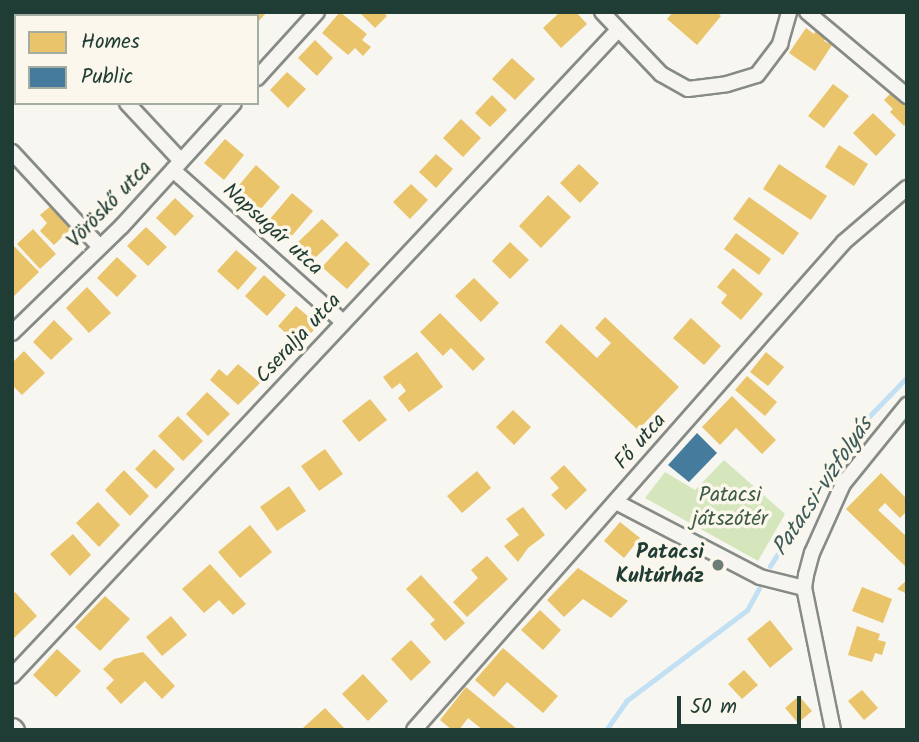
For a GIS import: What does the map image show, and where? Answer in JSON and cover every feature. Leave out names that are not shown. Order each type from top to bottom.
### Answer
[{"type":"street","points":[[259,76],[317,12]]},
{"type":"street","points":[[602,12],[617,31],[661,74],[688,89],[757,75],[780,44],[789,12]]},
{"type":"street","points":[[807,12],[907,96]]},
{"type":"street","name":"Cseralja utca","points":[[12,676],[617,31]]},
{"type":"street","name":"Napsugár utca","points":[[129,105],[177,165],[343,322]]},
{"type":"street","name":"Vöröskő utca","points":[[12,333],[100,247],[232,105]]},
{"type":"street","points":[[12,152],[100,247]]},
{"type":"street","name":"Fő utca","points":[[414,730],[844,242],[907,188]]},
{"type":"street","points":[[833,730],[804,588],[812,552],[843,484],[907,405]]},
{"type":"street","points":[[616,502],[760,577],[804,588]]},
{"type":"green space","name":"Patacsi játszótér","points":[[724,460],[785,514],[758,561],[645,498],[665,472],[695,490]]},
{"type":"building: Homes","points":[[76,12],[109,12],[109,14]]},
{"type":"building: Homes","points":[[220,12],[267,12],[259,21],[259,14]]},
{"type":"building: Homes","points":[[340,12],[367,34],[362,40],[371,47],[363,56],[355,48],[348,55],[322,33]]},
{"type":"building: Homes","points":[[359,12],[383,12],[387,16],[375,28]]},
{"type":"building: Homes","points":[[560,12],[576,12],[587,24],[561,48],[543,28]]},
{"type":"building: Homes","points":[[673,12],[717,12],[721,16],[697,45],[667,19]]},
{"type":"building: Homes","points":[[806,28],[814,34],[818,28],[828,34],[824,41],[832,45],[815,71],[789,53]]},
{"type":"building: Homes","points":[[315,40],[333,58],[317,76],[298,58]]},
{"type":"building: Homes","points":[[512,58],[535,79],[515,100],[492,79]]},
{"type":"building: Homes","points":[[287,72],[306,89],[288,108],[270,90]]},
{"type":"building: Homes","points":[[833,84],[849,96],[824,128],[808,116]]},
{"type":"building: Homes","points":[[896,88],[907,98],[907,122],[904,126],[890,112],[893,109],[884,100]]},
{"type":"building: Homes","points":[[492,95],[507,110],[490,127],[475,113]]},
{"type":"building: Homes","points":[[873,113],[896,135],[876,156],[853,133]]},
{"type":"building: Homes","points":[[461,119],[481,138],[463,157],[443,138]]},
{"type":"building: Homes","points":[[225,139],[244,155],[224,180],[204,163]]},
{"type":"building: Homes","points":[[839,145],[868,164],[854,186],[825,167]]},
{"type":"building: Homes","points":[[436,154],[453,169],[436,188],[419,172]]},
{"type":"building: Homes","points":[[579,164],[599,183],[580,203],[560,183]]},
{"type":"building: Homes","points":[[779,164],[827,196],[811,220],[763,189]]},
{"type":"building: Homes","points":[[256,165],[280,187],[259,211],[235,190]]},
{"type":"building: Homes","points":[[411,184],[428,200],[410,219],[393,202]]},
{"type":"building: Homes","points":[[292,193],[313,211],[290,238],[269,220]]},
{"type":"building: Homes","points":[[548,195],[571,217],[541,248],[519,226]]},
{"type":"building: Homes","points":[[749,197],[799,233],[783,255],[733,219]]},
{"type":"building: Homes","points":[[175,198],[194,216],[175,236],[156,218]]},
{"type":"building: Homes","points":[[53,204],[74,226],[54,245],[40,231],[47,223],[40,215]]},
{"type":"building: Homes","points":[[322,219],[339,235],[314,259],[296,244]]},
{"type":"building: Homes","points":[[146,227],[167,247],[148,266],[127,246]]},
{"type":"building: Homes","points":[[33,229],[56,254],[40,269],[17,244]]},
{"type":"building: Homes","points":[[736,233],[771,259],[759,275],[724,249]]},
{"type":"building: Homes","points":[[346,241],[370,264],[347,289],[322,267]]},
{"type":"building: Homes","points":[[510,242],[529,260],[510,279],[492,261]]},
{"type":"building: Homes","points":[[12,244],[39,272],[12,298]]},
{"type":"building: Homes","points":[[236,250],[257,268],[238,290],[217,271]]},
{"type":"building: Homes","points":[[117,257],[137,276],[117,297],[97,278]]},
{"type":"building: Homes","points":[[733,268],[763,294],[741,320],[721,303],[727,295],[717,287]]},
{"type":"building: Homes","points":[[264,275],[286,295],[267,316],[245,296]]},
{"type":"building: Homes","points":[[474,278],[499,303],[481,322],[455,296]]},
{"type":"building: Homes","points":[[87,287],[111,313],[89,333],[66,308]]},
{"type":"building: Homes","points":[[296,306],[318,325],[300,346],[278,326]]},
{"type":"building: Homes","points":[[440,313],[485,359],[473,371],[451,348],[443,356],[420,332]]},
{"type":"building: Homes","points":[[605,317],[679,387],[638,430],[545,342],[561,324],[597,358],[611,343],[595,328]]},
{"type":"building: Homes","points":[[691,318],[721,346],[704,365],[673,338]]},
{"type":"building: Homes","points":[[54,320],[73,339],[51,360],[33,342]]},
{"type":"building: Homes","points":[[24,351],[45,373],[22,395],[12,385],[12,363]]},
{"type":"building: Homes","points":[[417,352],[443,387],[409,412],[398,398],[406,391],[400,383],[392,389],[383,377]]},
{"type":"building: Homes","points":[[766,352],[784,367],[768,386],[750,372]]},
{"type":"building: Homes","points":[[238,364],[260,383],[238,405],[210,380],[219,369],[227,376]]},
{"type":"building: Homes","points":[[747,376],[777,402],[765,416],[735,390]]},
{"type":"building: Homes","points":[[207,392],[230,414],[208,436],[186,414]]},
{"type":"building: Homes","points":[[732,396],[776,440],[762,454],[736,428],[720,445],[702,427]]},
{"type":"building: Homes","points":[[370,399],[387,420],[359,442],[342,421]]},
{"type":"building: Homes","points":[[513,410],[531,427],[514,445],[496,427]]},
{"type":"building: Homes","points":[[178,416],[203,441],[183,461],[158,436]]},
{"type":"building: Homes","points":[[154,449],[175,469],[156,489],[135,469]]},
{"type":"building: Homes","points":[[325,449],[343,474],[319,491],[301,466]]},
{"type":"building: Homes","points":[[564,465],[587,490],[566,510],[551,495],[559,488],[550,478]]},
{"type":"building: Homes","points":[[124,470],[149,496],[130,516],[105,490]]},
{"type":"building: Homes","points":[[477,471],[491,488],[462,513],[447,496]]},
{"type":"building: Homes","points":[[881,473],[907,499],[907,511],[900,518],[885,503],[878,510],[907,537],[907,568],[846,509]]},
{"type":"building: Homes","points":[[289,486],[306,511],[277,531],[260,507]]},
{"type":"building: Homes","points":[[98,502],[120,525],[99,547],[76,523]]},
{"type":"building: Homes","points":[[523,507],[545,535],[528,548],[518,562],[504,546],[519,535],[506,519]]},
{"type":"building: Homes","points":[[620,522],[640,538],[624,558],[604,541]]},
{"type":"building: Homes","points":[[250,525],[272,552],[240,578],[218,552]]},
{"type":"building: Homes","points":[[73,534],[91,555],[70,576],[50,554]]},
{"type":"building: Homes","points":[[487,556],[508,579],[467,617],[453,602],[478,578],[471,570]]},
{"type":"building: Homes","points":[[210,564],[246,604],[233,615],[219,600],[204,613],[182,589]]},
{"type":"building: Homes","points":[[578,568],[628,601],[611,618],[583,599],[564,617],[547,600]]},
{"type":"building: Homes","points":[[421,575],[465,623],[445,641],[430,624],[435,620],[406,589]]},
{"type":"building: Homes","points":[[907,580],[907,594],[897,589]]},
{"type":"building: Homes","points":[[862,587],[892,599],[883,623],[852,611]]},
{"type":"building: Homes","points":[[15,592],[37,616],[12,640],[12,595]]},
{"type":"building: Homes","points":[[105,596],[130,619],[100,651],[75,627]]},
{"type":"building: Homes","points":[[540,610],[561,630],[543,650],[521,630]]},
{"type":"building: Homes","points":[[171,616],[187,635],[162,656],[146,637]]},
{"type":"building: Homes","points":[[770,620],[793,649],[770,668],[747,639]]},
{"type":"building: Homes","points":[[857,626],[880,634],[878,640],[886,642],[882,655],[875,653],[872,662],[848,655]]},
{"type":"building: Homes","points":[[411,640],[431,662],[411,681],[391,659]]},
{"type":"building: Homes","points":[[503,648],[558,696],[543,713],[507,682],[494,697],[475,680]]},
{"type":"building: Homes","points":[[57,649],[81,671],[56,697],[33,675]]},
{"type":"building: Homes","points":[[143,652],[175,686],[162,699],[145,681],[121,704],[106,688],[114,680],[103,669],[114,659]]},
{"type":"building: Homes","points":[[744,670],[758,685],[742,699],[728,684]]},
{"type":"building: Homes","points":[[363,674],[388,701],[368,721],[342,694]]},
{"type":"building: Homes","points":[[466,687],[518,730],[483,730],[468,718],[459,730],[452,730],[440,720]]},
{"type":"building: Homes","points":[[862,690],[878,708],[864,720],[848,701]]},
{"type":"building: Homes","points":[[799,696],[812,711],[798,723],[785,708]]},
{"type":"building: Homes","points":[[325,708],[346,730],[303,728]]},
{"type":"building: Public","name":"Patacsi Kultúrház","points":[[697,433],[717,453],[689,482],[668,465]]},
{"type":"waterway","name":"Patacsi-vízfolyás","points":[[770,566],[857,429],[907,377]]},
{"type":"waterway","name":"Patacsi-vízfolyás","points":[[606,730],[626,701],[747,610],[759,588]]},
{"type":"place","name":"Patacsi Kultúrház","points":[[718,565]]}]
